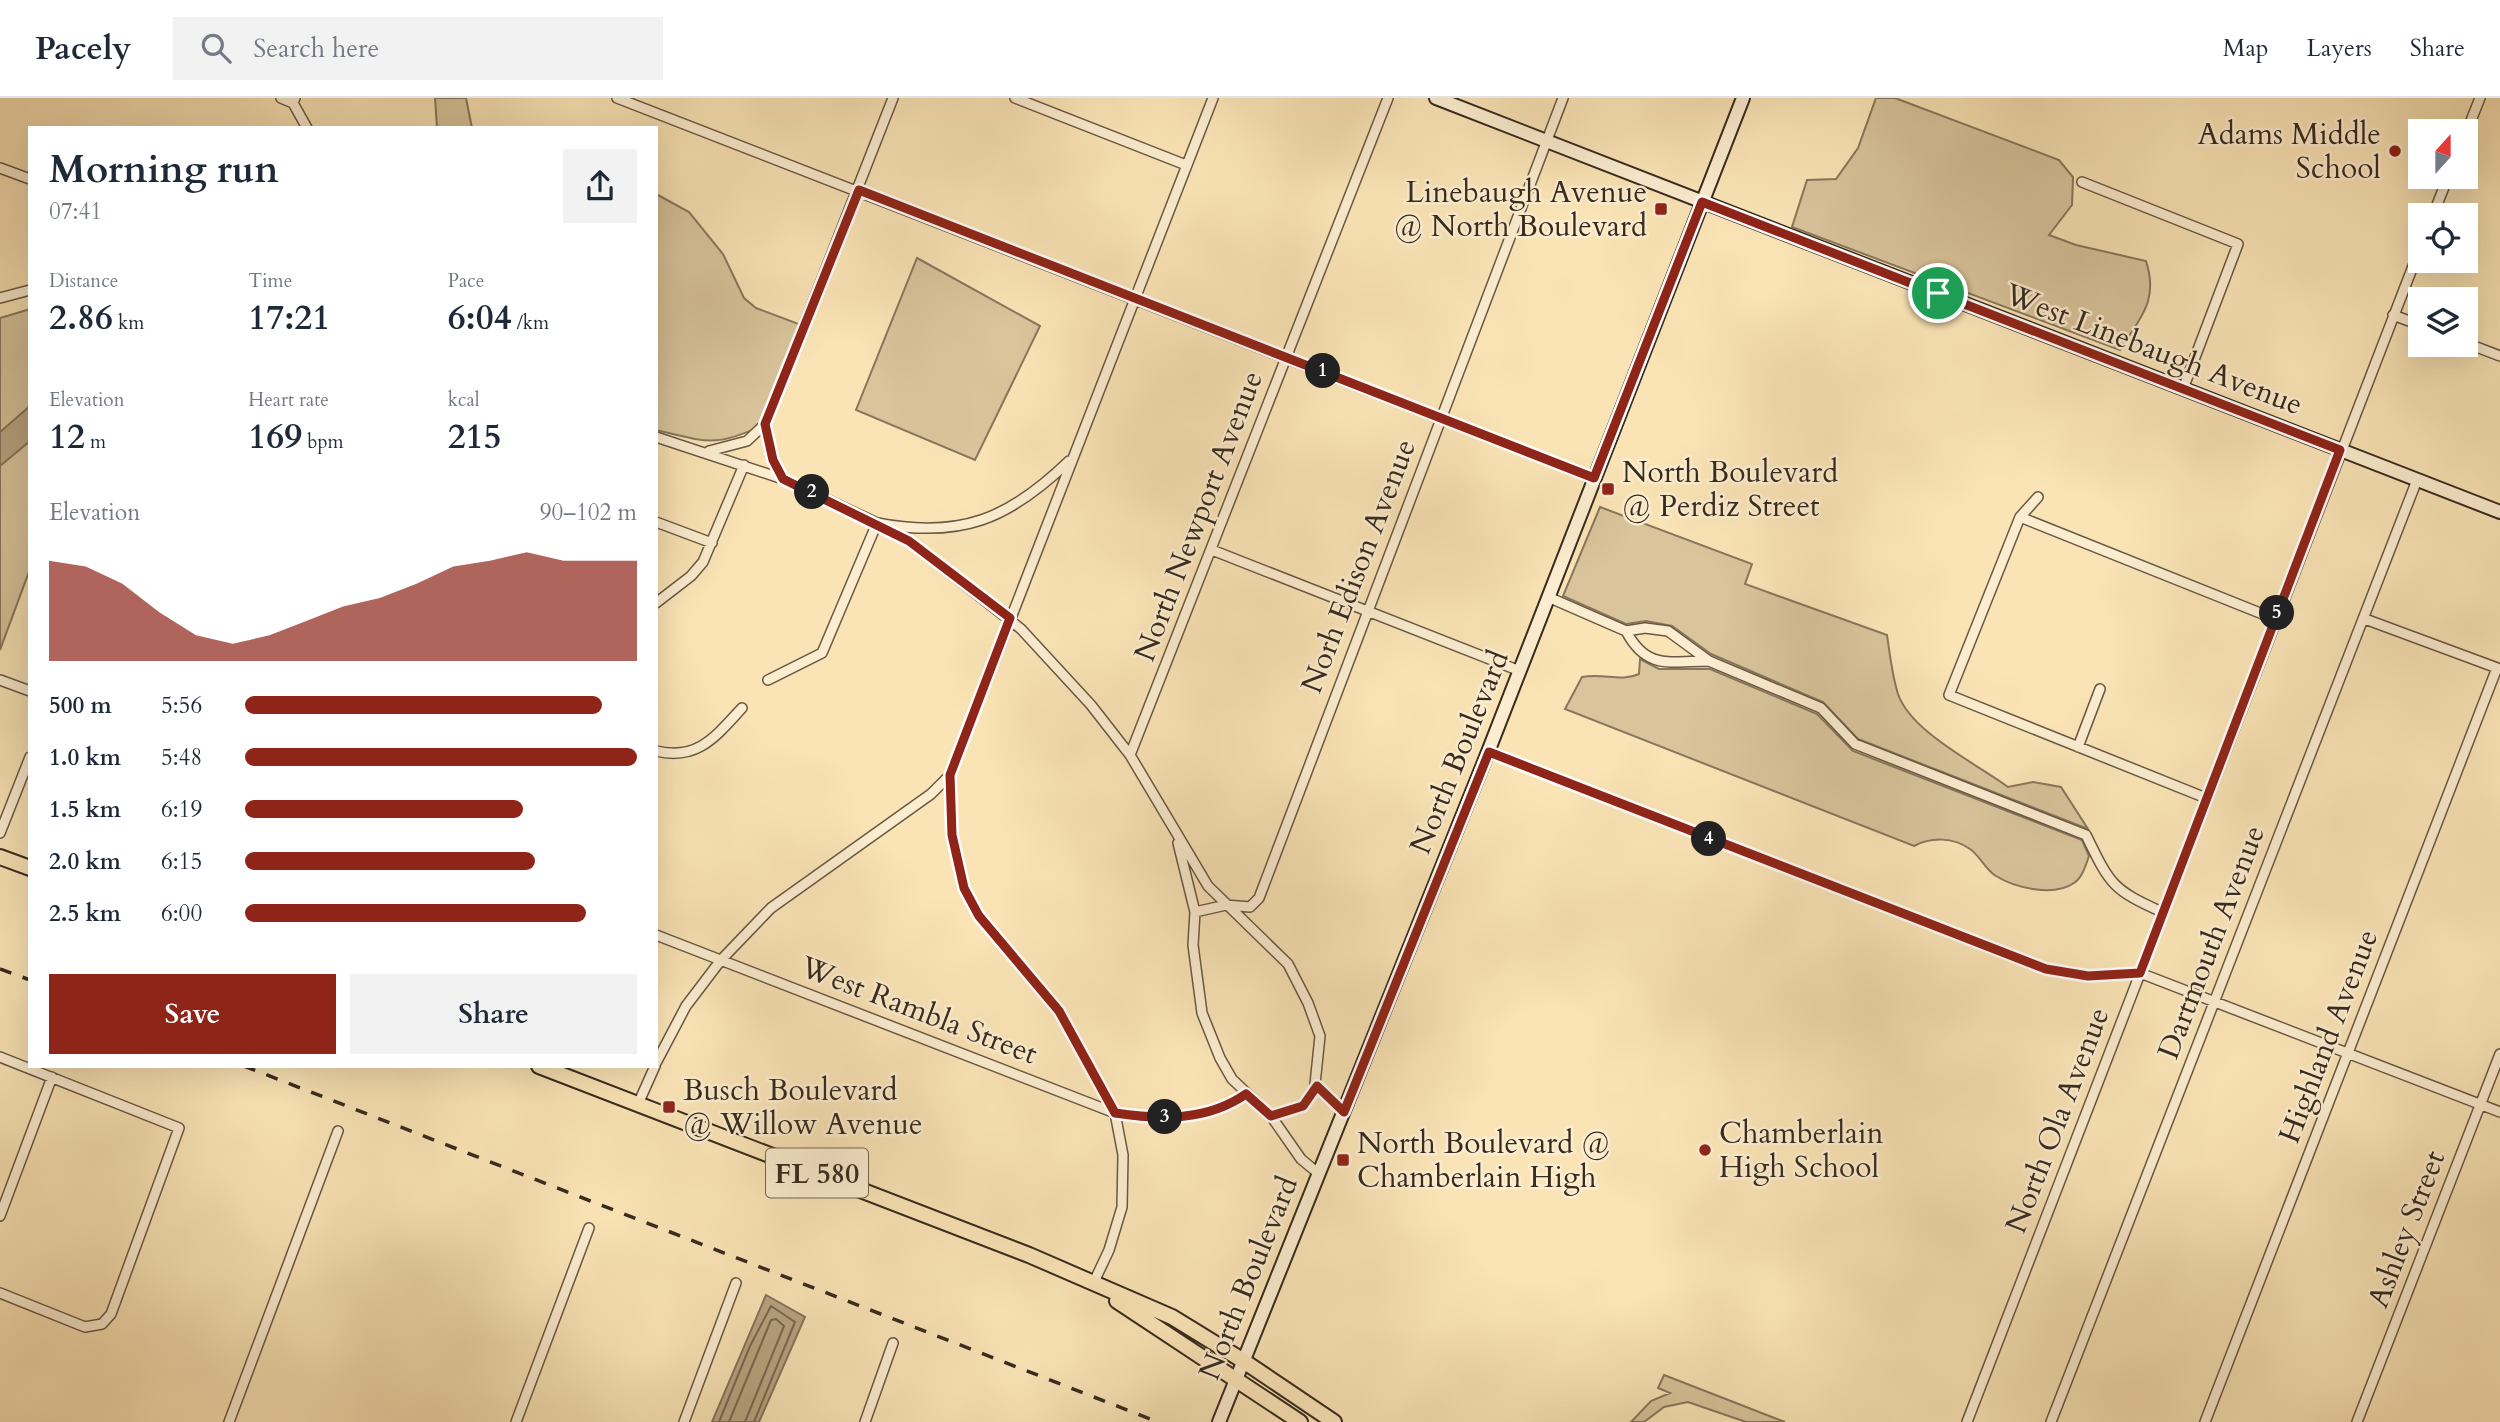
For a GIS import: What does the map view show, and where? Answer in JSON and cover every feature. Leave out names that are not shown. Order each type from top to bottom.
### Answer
[{"type":"main road","points":[[0,857],[28,867]]},
{"type":"main road","name":"FL 580","points":[[545,1068],[1029,1255],[1172,1317],[1334,1422]]},
{"type":"main road","name":"FL 580","points":[[1093,1284],[1300,1422]]},
{"type":"street","points":[[281,98],[294,100],[306,126]]},
{"type":"street","points":[[617,98],[1594,478]]},
{"type":"street","points":[[707,452],[747,441],[765,424],[894,98]]},
{"type":"street","points":[[1015,98],[1186,165]]},
{"type":"street","points":[[1093,1284],[1109,1250],[1122,1207],[1124,1155],[1115,1113],[1059,1011],[979,916],[964,888],[952,835],[950,775],[1213,98]]},
{"type":"street","name":"North Newport Avenue","points":[[1130,755],[1388,98]]},
{"type":"street","name":"West Linebaugh Avenue","points":[[1436,98],[2500,512]]},
{"type":"street","name":"Norh Edison Avenue","points":[[1195,912],[1226,905],[1250,907],[1259,898],[1563,98]]},
{"type":"street","name":"North Boulevard","points":[[1219,1422],[1489,752],[1743,98]]},
{"type":"street","points":[[2472,119],[2480,98]]},
{"type":"street","points":[[0,168],[28,178]]},
{"type":"street","points":[[2082,182],[2238,244],[2183,389]]},
{"type":"street","name":"North Ola Avenue","points":[[1968,1422],[2410,273]]},
{"type":"street","points":[[0,298],[28,291]]},
{"type":"street","points":[[2393,315],[2408,321]]},
{"type":"street","points":[[2478,348],[2500,356]]},
{"type":"street","points":[[765,424],[773,460],[783,479]]},
{"type":"street","points":[[658,438],[783,479],[909,541],[1010,618],[1091,705],[1130,755],[1208,886],[1288,964],[1308,1003],[1320,1036],[1317,1086],[1303,1106],[1271,1116]]},
{"type":"street","points":[[877,523],[914,530],[967,524],[1006,510],[1035,494],[1073,458]]},
{"type":"street","points":[[658,601],[691,576],[712,543],[744,465]]},
{"type":"street","name":"Dartmouth Avenue","points":[[2051,1422],[2417,480]]},
{"type":"street","points":[[2038,498],[2020,517],[1949,695],[2206,798]]},
{"type":"street","points":[[2020,517],[2275,619]]},
{"type":"street","points":[[658,523],[712,543]]},
{"type":"street","points":[[768,680],[822,653],[877,523]]},
{"type":"street","points":[[1212,550],[1520,671]]},
{"type":"street","points":[[1548,597],[1626,631],[1645,628],[1668,631],[1709,661],[1821,708],[1855,744],[2086,835],[2103,873],[2115,887],[2162,912]]},
{"type":"street","points":[[2365,619],[2498,669]]},
{"type":"street","points":[[1626,631],[1633,645],[1647,657],[1660,662],[1709,661]]},
{"type":"street","name":"Highland Avenue","points":[[2205,1422],[2498,669]]},
{"type":"street","points":[[0,680],[28,690]]},
{"type":"street","points":[[2078,747],[2100,689]]},
{"type":"street","points":[[658,751],[689,754],[717,735],[742,708]]},
{"type":"street","points":[[1489,752],[2046,969],[2088,976],[2140,973],[2500,1112]]},
{"type":"street","points":[[0,833],[28,762]]},
{"type":"street","points":[[658,1061],[686,1006],[721,960],[771,908],[931,794],[950,775]]},
{"type":"street","points":[[1175,832],[1195,912],[1193,945],[1202,1013],[1220,1058],[1246,1094],[1271,1116],[1301,1159],[1318,1174]]},
{"type":"street","name":"West Rambla Street","points":[[658,936],[1115,1113],[1143,1118],[1184,1117],[1215,1111],[1246,1094]]},
{"type":"street","name":"Ashley Street","points":[[2357,1422],[2500,1054]]},
{"type":"street","points":[[0,1057],[28,1068]]},
{"type":"street","points":[[0,1293],[85,1327],[102,1324],[111,1314],[179,1128],[29,1068]]},
{"type":"street","points":[[638,1104],[655,1068]]},
{"type":"street","points":[[0,1216],[52,1077]]},
{"type":"street","points":[[1317,1086],[1344,1112]]},
{"type":"street","points":[[229,1422],[338,1131]]},
{"type":"street","points":[[516,1422],[589,1228]]},
{"type":"street","points":[[684,1422],[736,1283]]},
{"type":"street","points":[[865,1422],[893,1343]]},
{"type":"shaded area","points":[[435,98],[466,98],[472,126],[437,126]]},
{"type":"shaded area","points":[[1876,98],[1895,98],[2059,160],[2073,177],[2072,205],[2049,235],[2076,245],[2146,261],[2149,298],[2120,350],[1792,227],[1807,180],[1836,179],[1858,148]]},
{"type":"shaded area","points":[[658,195],[689,212],[723,254],[744,298],[756,308],[804,326],[765,424],[722,440],[700,440],[658,430]]},
{"type":"shaded area","points":[[917,258],[1040,326],[975,460],[856,410]]},
{"type":"shaded area","points":[[28,310],[28,574],[0,650],[0,318]]},
{"type":"shaded area","points":[[1600,507],[1752,564],[1745,584],[1887,635],[1898,694],[1916,721],[1946,746],[2008,787],[2033,782],[2061,787],[2088,829],[1858,739],[1823,702],[1711,654],[1672,626],[1646,621],[1626,624],[1563,596]]},
{"type":"shaded area","points":[[1640,659],[1659,669],[1710,669],[1817,714],[1853,751],[2082,840],[2089,856],[2083,871],[2074,883],[2056,889],[2035,889],[2013,884],[1992,873],[1974,852],[1956,842],[1935,840],[1914,846],[1565,709],[1582,677],[1633,676],[1639,674]]},
{"type":"shaded area","points":[[1664,1375],[1785,1422],[1746,1422],[1688,1402],[1664,1407],[1644,1422],[1631,1422],[1651,1401],[1670,1393],[1658,1388]]},
{"type":"water","points":[[28,408],[28,443],[0,466],[0,432]]},
{"type":"water","points":[[766,1295],[805,1317],[759,1422],[712,1422]]},
{"type":"railway","points":[[0,969],[28,979]]},
{"type":"railway","points":[[249,1068],[1158,1422]]},
{"type":"place","name":"Adams Middle School","points":[[2395,151]]},
{"type":"place","name":"Linebaugh Avenue @ North Boulevard","points":[[1661,209]]},
{"type":"place","name":"North Boulevard @ Perdiz Street","points":[[1608,489]]},
{"type":"place","name":"Busch Boulevard @ Willow Avenue","points":[[669,1107]]},
{"type":"place","name":"Chamberlain High School","points":[[1705,1150]]},
{"type":"place","name":"North Boulevard @ Chamberlain High","points":[[1343,1160]]},
{"type":"route","points":[[859,190],[1594,478],[1702,202],[1938,293],[2340,450],[2140,973],[2088,976],[2046,969],[1489,752],[1344,1112],[1317,1086],[1303,1106],[1292,1112],[1271,1116],[1246,1094],[1215,1111],[1184,1117],[1143,1118],[1115,1113],[1059,1011],[979,916],[964,888],[952,835],[950,775],[1010,618],[909,541],[783,479],[766,440],[765,424],[859,190]]}]
